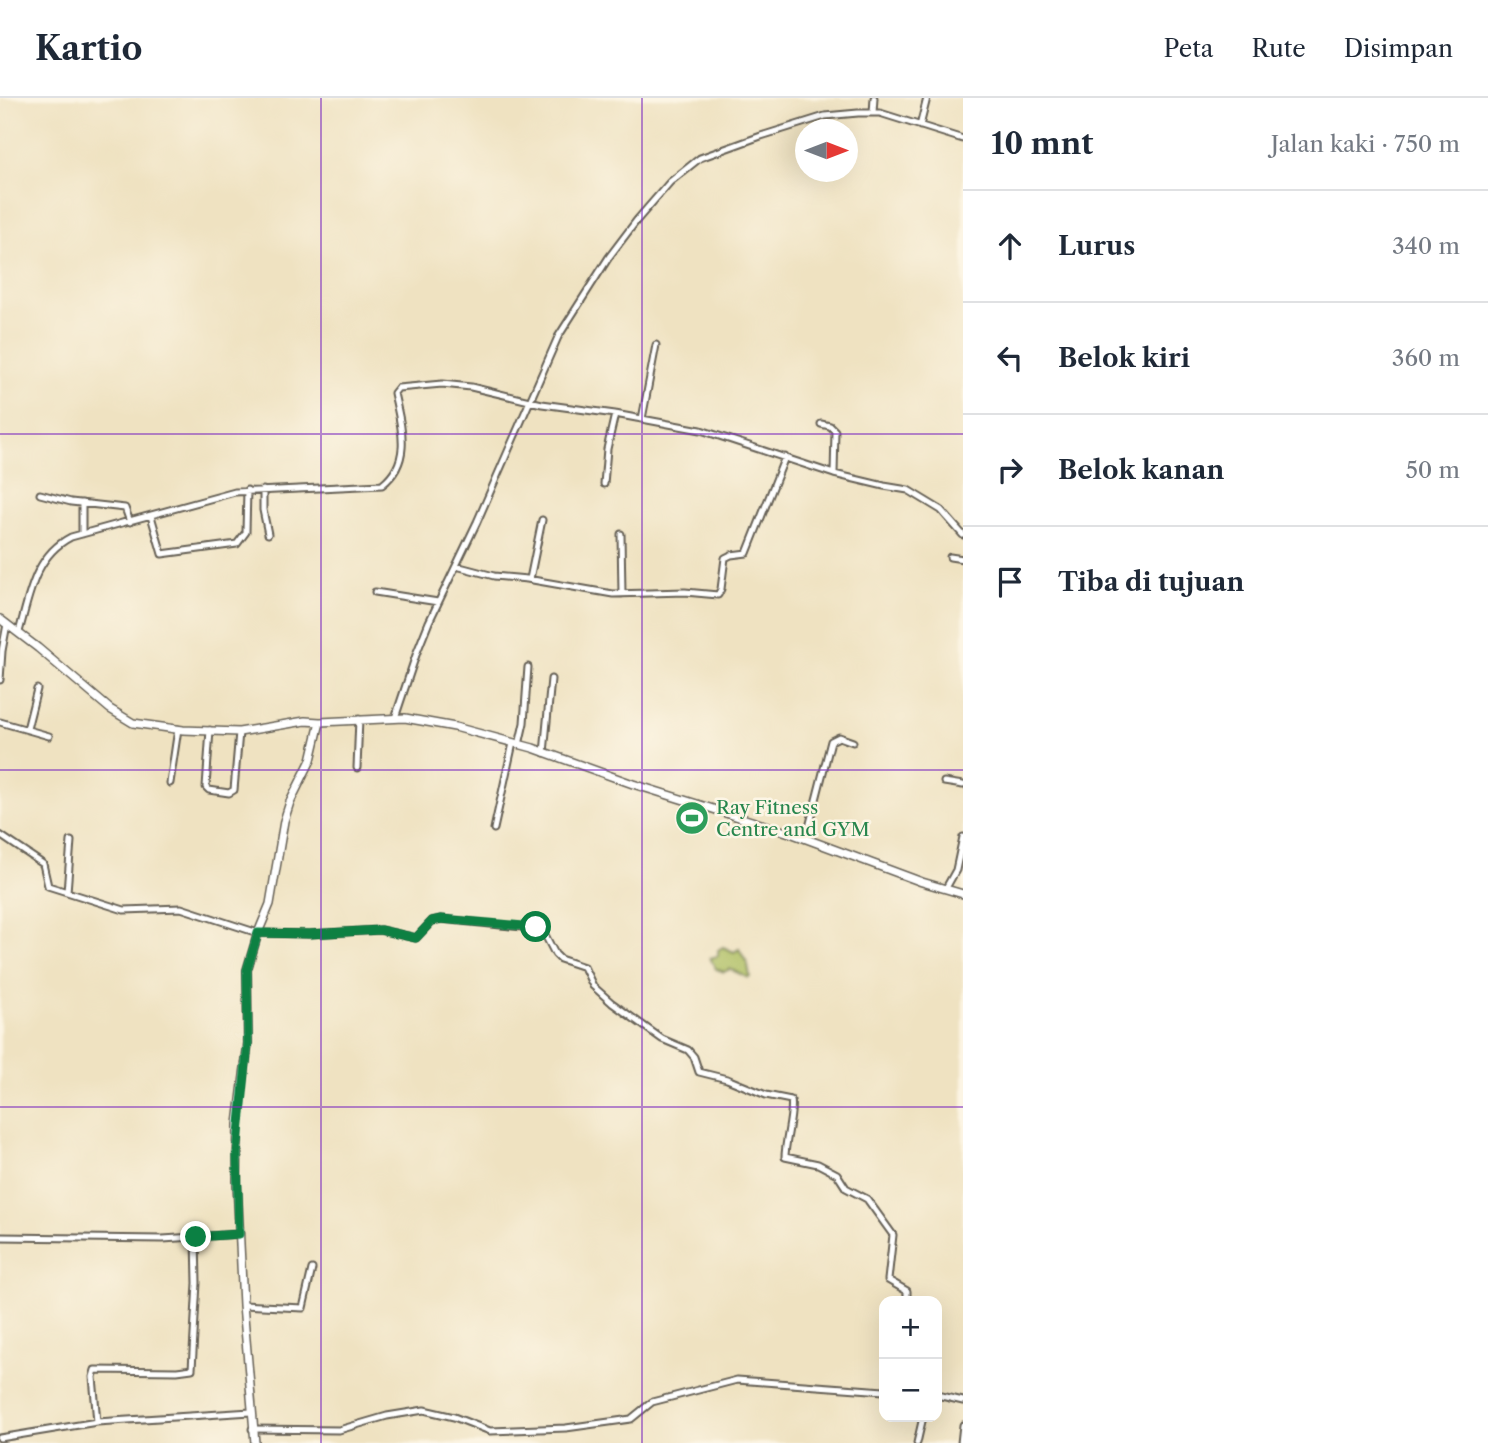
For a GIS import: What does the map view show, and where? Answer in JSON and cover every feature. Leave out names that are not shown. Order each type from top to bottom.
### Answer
[{"type":"street","points":[[873,113],[874,98]]},
{"type":"street","points":[[920,126],[927,98]]},
{"type":"street","points":[[395,718],[417,652],[438,602],[477,522],[558,337],[580,300],[637,220],[681,172],[700,158],[825,116],[886,114],[963,139]]},
{"type":"street","points":[[642,419],[656,345]]},
{"type":"street","points":[[19,632],[40,565],[62,542],[82,534],[247,490],[286,491],[382,485],[393,475],[402,455],[403,437],[394,393],[398,388],[462,386],[530,401],[701,430],[834,474],[915,493],[941,510],[963,535]]},
{"type":"street","points":[[604,484],[607,449],[615,414]]},
{"type":"street","points":[[821,424],[831,426],[835,431],[834,474]]},
{"type":"street","points":[[456,566],[494,576],[622,594],[685,592],[718,595],[725,558],[747,553],[785,457]]},
{"type":"street","points":[[151,516],[162,554],[237,544],[246,532],[247,490]]},
{"type":"street","points":[[263,490],[263,510],[268,534]]},
{"type":"street","points":[[40,494],[125,508],[131,522]]},
{"type":"street","points":[[82,503],[82,534]]},
{"type":"street","points":[[530,579],[542,520]]},
{"type":"street","points":[[621,534],[622,594]]},
{"type":"street","points":[[950,558],[963,559]]},
{"type":"street","points":[[375,592],[438,602]]},
{"type":"street","points":[[3,622],[19,632],[118,715],[146,727],[239,732],[305,721],[395,718],[455,727],[516,744],[806,839],[922,882],[963,894]]},
{"type":"street","points":[[0,680],[3,622]]},
{"type":"street","points":[[494,829],[524,723],[528,667]]},
{"type":"street","points":[[544,753],[551,679]]},
{"type":"street","points":[[27,729],[37,689]]},
{"type":"street","points":[[357,768],[359,719]]},
{"type":"street","points":[[305,721],[317,739]]},
{"type":"street","points":[[0,722],[50,736]]},
{"type":"street","points":[[255,1443],[243,1305],[237,1154],[248,1043],[247,970],[270,904],[284,821],[290,802],[311,760],[320,722]]},
{"type":"street","points":[[170,783],[178,729]]},
{"type":"street","points":[[210,730],[206,787],[209,790],[229,793],[234,790],[239,732]]},
{"type":"street","points":[[806,839],[831,741],[839,737],[853,742]]},
{"type":"street","points":[[944,782],[963,785]]},
{"type":"street","points":[[0,835],[43,864],[48,886],[124,910],[181,908],[258,933],[309,934],[380,930],[416,938],[432,921],[441,919],[542,929],[555,954],[565,962],[584,967],[593,986],[639,1024],[662,1040],[688,1050],[694,1057],[699,1072],[727,1079],[766,1095],[791,1100],[785,1157],[827,1168],[837,1174],[846,1188],[866,1199],[892,1235],[888,1280],[907,1291],[907,1296]]},
{"type":"street","points":[[946,888],[956,870],[963,837]]},
{"type":"street","points":[[67,892],[71,841]]},
{"type":"street","points":[[0,1237],[163,1239],[239,1234]]},
{"type":"street","points":[[97,1422],[93,1377],[95,1370],[192,1369],[197,1283],[196,1237]]},
{"type":"street","points":[[243,1305],[303,1308],[312,1269]]},
{"type":"street","points":[[253,1429],[339,1430],[387,1416],[424,1410],[454,1417],[490,1431],[566,1428],[631,1419],[652,1402],[737,1380],[879,1391]]},
{"type":"street","points":[[942,1396],[963,1401]]},
{"type":"street","points":[[0,1438],[97,1422],[251,1412]]},
{"type":"street","points":[[917,1443],[922,1422]]},
{"type":"street","points":[[961,1443],[963,1425]]},
{"type":"green space","points":[[723,947],[734,952],[739,949],[748,965],[750,977],[730,969],[724,972],[716,969],[710,958],[718,956],[718,950]]},
{"type":"place","name":"Ray Fitness Centre and GYM","points":[[692,818]]},
{"type":"route","points":[[196,1237],[239,1234],[237,1154],[248,1043],[247,970],[258,933],[309,934],[380,930],[416,938],[432,921],[441,919],[536,927]]}]
